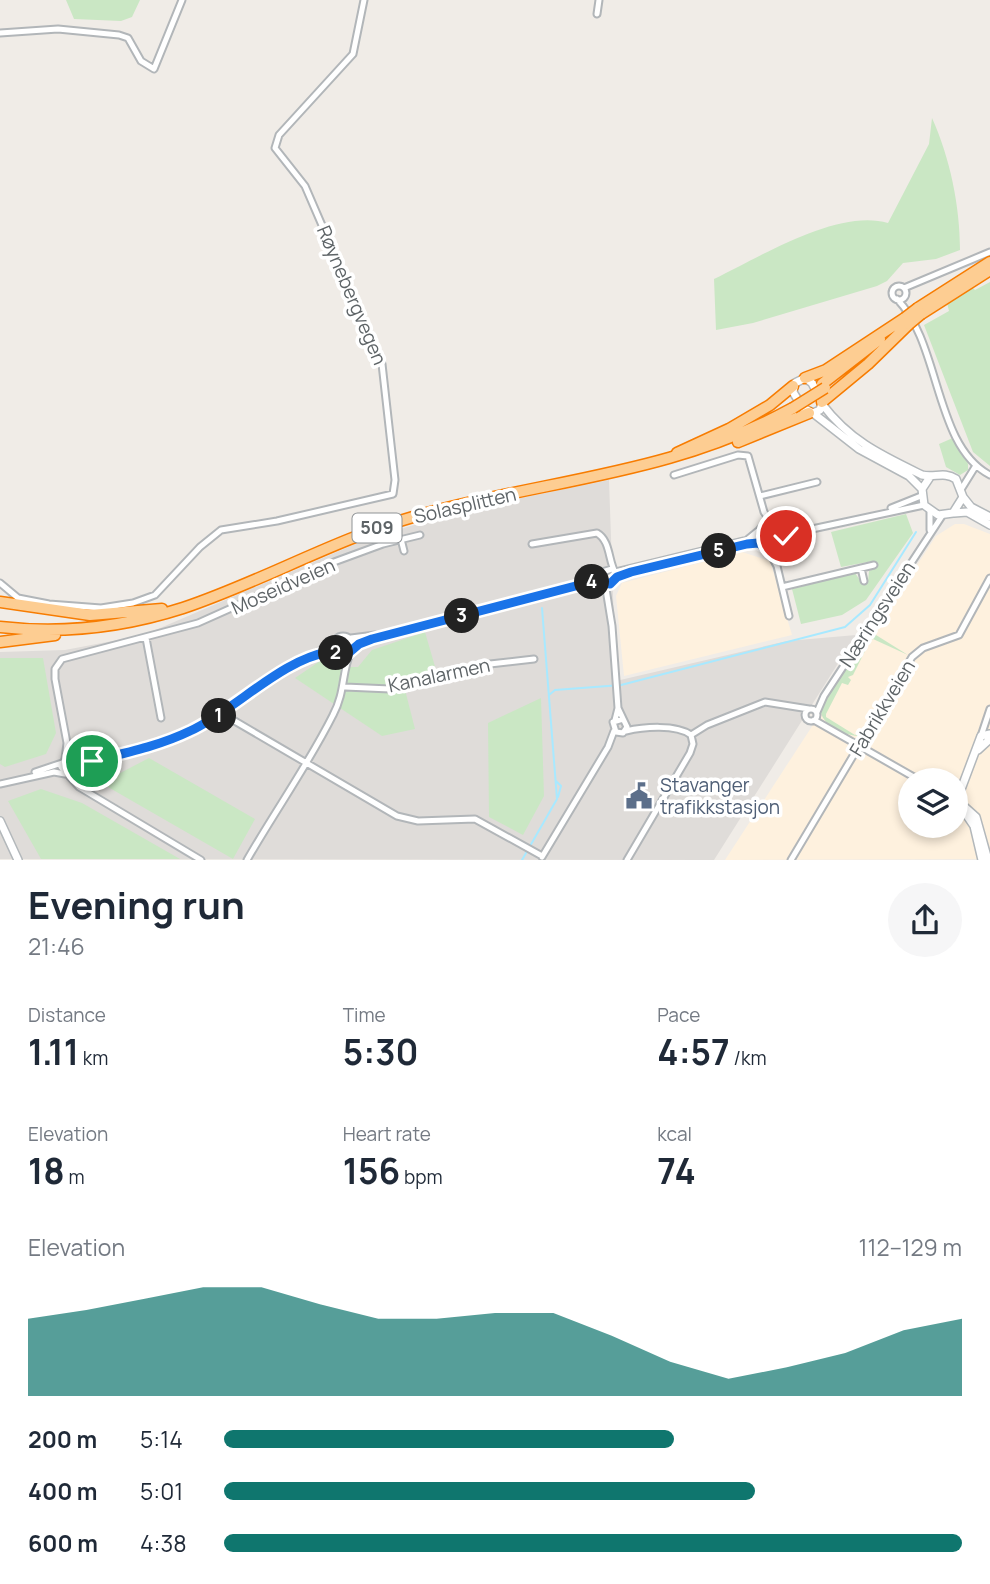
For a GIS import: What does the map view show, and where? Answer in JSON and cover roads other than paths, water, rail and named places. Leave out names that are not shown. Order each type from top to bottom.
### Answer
[{"type":"highway","name":"509","points":[[919,311],[961,278],[990,262]]},
{"type":"highway","name":"509","points":[[805,379],[821,373],[906,316],[990,270]]},
{"type":"highway","name":"509","points":[[822,403],[906,316]]},
{"type":"highway","name":"Solasplitten","points":[[0,625],[42,630],[111,625],[181,608],[318,551],[404,520],[647,466],[722,442],[824,386],[906,316]]},
{"type":"highway","name":"509","points":[[677,453],[755,414],[793,386]]},
{"type":"highway","name":"Solasplitten","points":[[0,625],[78,623],[163,609],[204,595],[343,535],[414,512],[677,453],[791,406]]},
{"type":"highway","name":"509","points":[[647,466],[699,456],[811,413]]},
{"type":"highway","name":"509","points":[[0,602],[90,615],[163,609]]},
{"type":"highway","name":"509","points":[[0,642],[111,625]]},
{"type":"street","points":[[0,33],[58,29],[119,35],[128,38],[140,60],[154,69],[182,0]]},
{"type":"street","name":"Røynebergvegen","points":[[0,583],[18,598],[49,604],[101,608],[134,604],[155,595],[200,547],[221,530],[304,516],[393,494],[395,480],[382,364],[306,186],[275,148],[277,139],[285,128],[353,54],[364,0]]},
{"type":"street","points":[[597,14],[599,0]]},
{"type":"street","points":[[973,470],[950,422],[922,337],[906,316],[894,289],[898,286],[904,288],[990,252]]},
{"type":"street","points":[[904,288],[906,316]]},
{"type":"street","points":[[897,299],[905,296]]},
{"type":"street","points":[[990,517],[971,506],[963,497],[962,488],[956,480],[942,474],[930,477],[853,438],[832,419],[812,383],[805,379],[797,380],[793,386],[793,394],[811,413],[859,449],[909,476],[921,492],[924,505],[930,512],[942,516],[967,512],[990,525]]},
{"type":"street","points":[[811,413],[822,403]]},
{"type":"street","points":[[781,424],[809,416],[829,425]]},
{"type":"street","points":[[674,474],[743,454],[752,460],[764,512],[772,524],[781,529],[798,529],[876,512],[921,492],[930,477]]},
{"type":"street","points":[[962,488],[973,470]]},
{"type":"street","points":[[956,480],[973,470],[990,475]]},
{"type":"street","points":[[760,496],[817,482]]},
{"type":"street","points":[[953,513],[963,497]]},
{"type":"street","points":[[777,566],[778,548],[783,540],[798,532],[924,505]]},
{"type":"street","points":[[758,543],[764,512]]},
{"type":"street","name":"Næringsveien","points":[[929,531],[930,512]]},
{"type":"street","name":"Næringsveien","points":[[791,705],[806,717],[814,713],[929,531],[942,516]]},
{"type":"street","points":[[67,776],[81,771],[92,761],[187,733],[316,656],[352,651],[372,639],[747,540],[760,529],[772,524]]},
{"type":"street","points":[[781,529],[783,540]]},
{"type":"street","points":[[532,544],[592,533],[603,536],[614,575],[612,626]]},
{"type":"street","name":"Moseidveien","points":[[67,743],[55,679],[57,663],[68,656],[198,623],[334,562],[420,535]]},
{"type":"street","points":[[401,539],[404,551]]},
{"type":"street","points":[[0,781],[53,768],[64,761],[91,759],[186,730],[226,708],[279,671],[333,644],[340,636],[371,636],[603,577],[758,543],[768,550],[777,566],[789,616]]},
{"type":"street","points":[[233,720],[403,819],[475,819],[525,846],[541,858],[608,747],[614,731],[618,708],[617,689],[612,626],[603,577],[607,545]]},
{"type":"street","points":[[768,550],[778,548]]},
{"type":"street","points":[[782,587],[874,565]]},
{"type":"street","points":[[861,568],[864,581]]},
{"type":"street","name":"Fabrikkveien","points":[[791,859],[912,657],[923,648],[959,635],[990,578]]},
{"type":"street","points":[[146,638],[161,718]]},
{"type":"street","points":[[247,859],[334,715],[345,687],[346,668],[352,651],[351,638]]},
{"type":"street","points":[[333,644],[346,668]]},
{"type":"street","name":"Kanalarmen","points":[[345,687],[390,689],[490,664],[534,659]]},
{"type":"street","points":[[614,731],[624,732],[639,727],[678,729],[691,734],[758,704],[772,702],[814,713],[832,729],[898,768]]},
{"type":"street","points":[[149,710],[159,708]]},
{"type":"street","points":[[608,747],[624,732],[625,720],[618,708]]},
{"type":"street","points":[[968,771],[986,735],[990,709]]},
{"type":"street","points":[[615,720],[625,720],[639,727]]},
{"type":"street","points":[[627,859],[690,753],[693,744],[691,734]]},
{"type":"street","points":[[977,750],[990,739]]},
{"type":"street","points":[[67,743],[77,758],[82,784],[89,793]]},
{"type":"street","points":[[67,743],[64,761],[67,776]]},
{"type":"street","points":[[0,781],[54,772],[67,776],[89,793],[201,859]]},
{"type":"street","points":[[968,810],[976,817],[988,859]]},
{"type":"street","points":[[968,816],[982,859]]},
{"type":"street","points":[[0,821],[18,859]]},
{"type":"waterway","points":[[549,695],[555,690],[621,685],[845,627],[870,605],[916,532]]},
{"type":"waterway","points":[[522,860],[557,799],[542,608]]},
{"type":"waterway","points":[[556,781],[561,786],[558,797]]},
{"type":"place","name":"Stavanger trafikkstasjon","points":[[639,796]]}]
